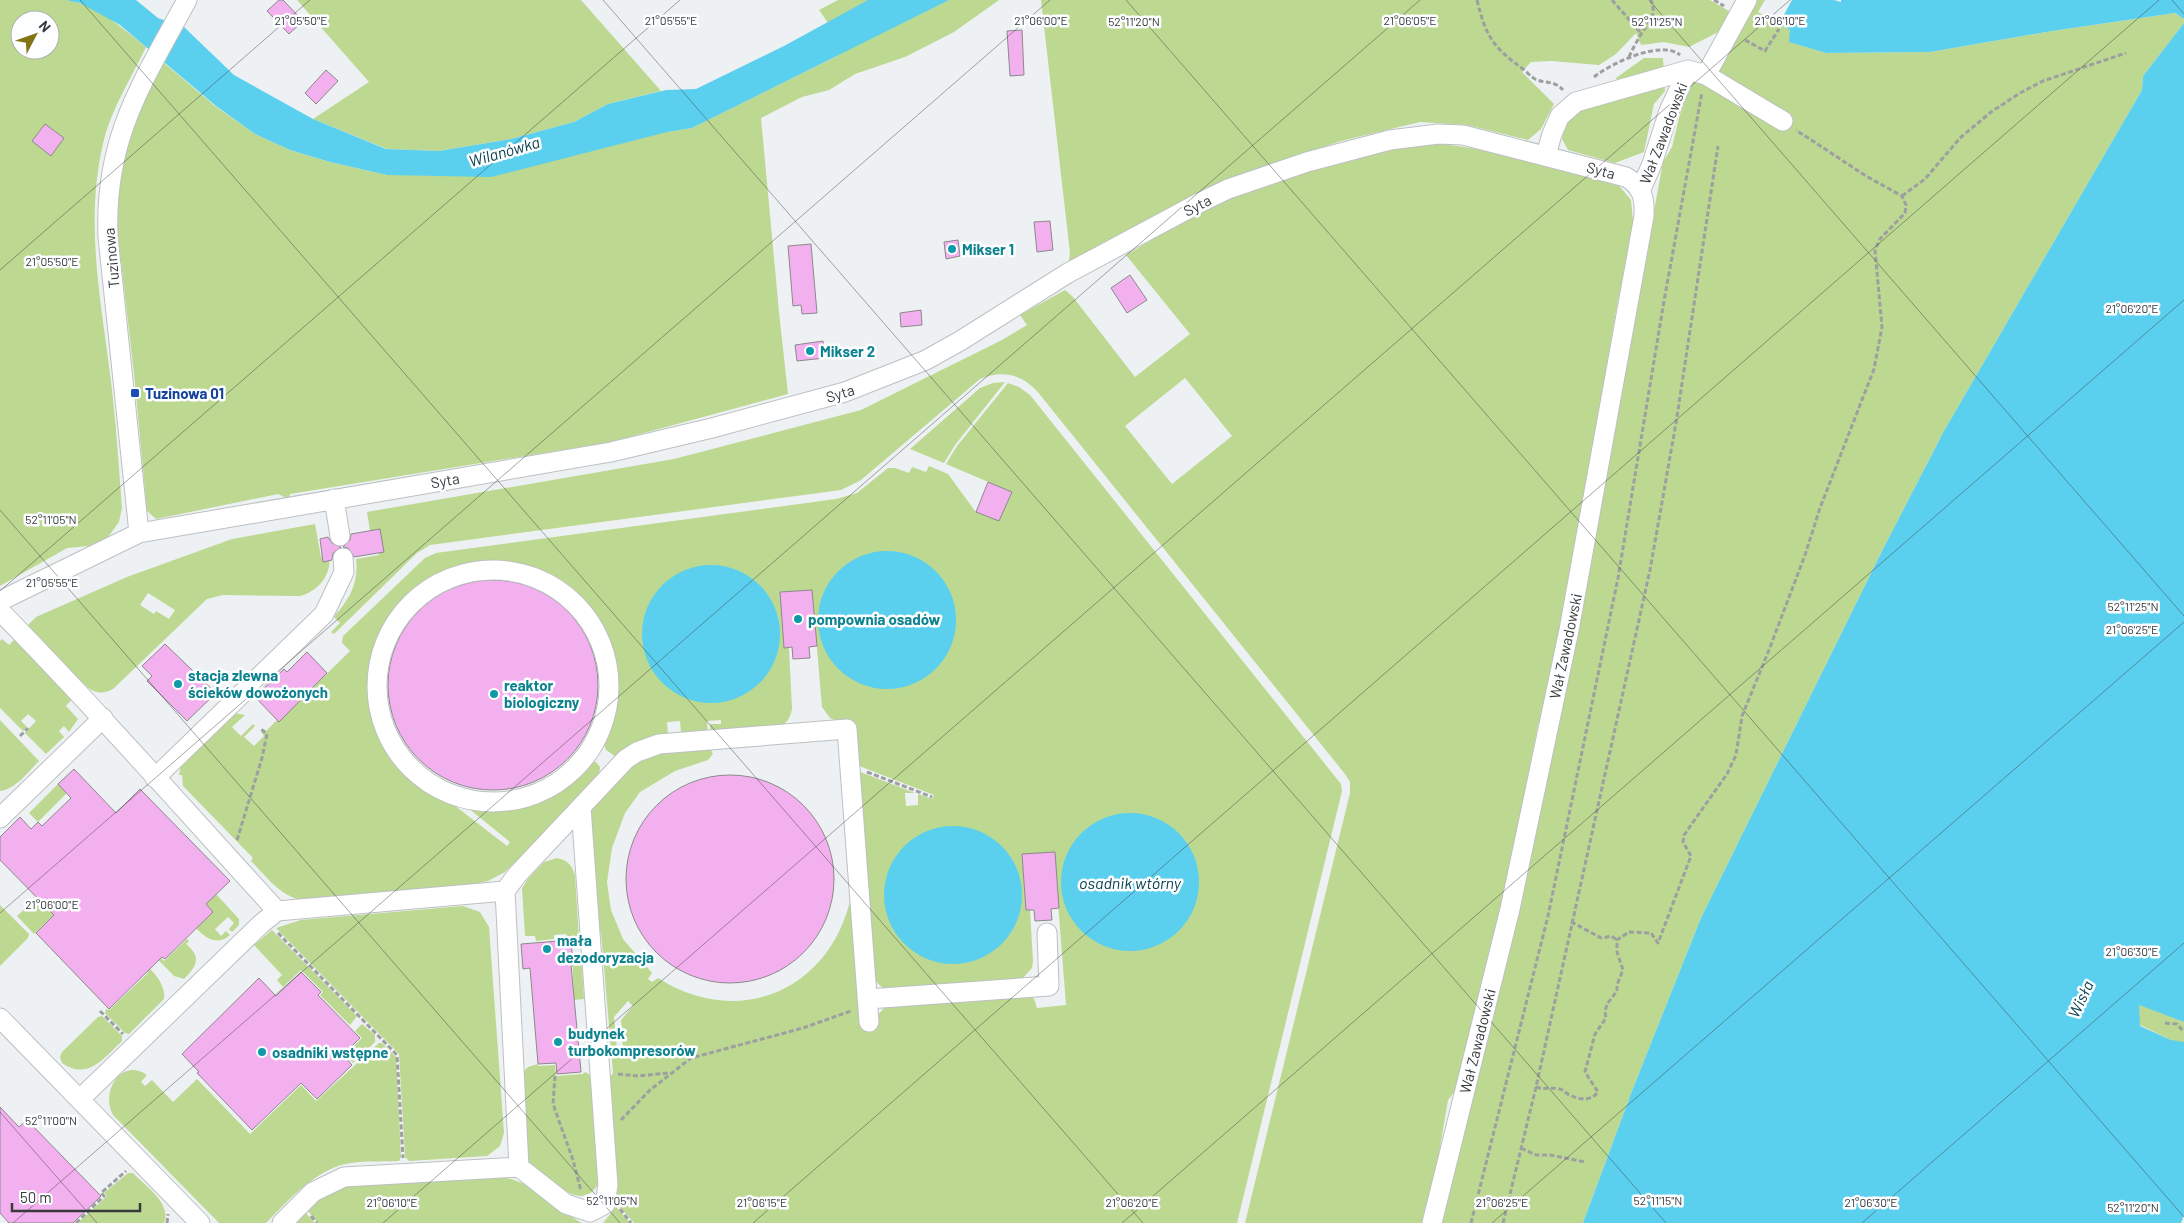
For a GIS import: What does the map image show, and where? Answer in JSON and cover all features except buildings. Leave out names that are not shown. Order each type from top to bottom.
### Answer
[{"type":"street","name":"Tuzinowa","points":[[139,533],[108,237],[108,206],[112,170],[121,131],[135,96],[187,0]]},
{"type":"street","name":"Wał Zawadowski","points":[[1432,1223],[1510,910],[1569,630],[1634,273],[1644,207],[1641,189],[1652,164],[1669,111],[1738,15]]},
{"type":"street","points":[[1546,156],[1552,134],[1560,116],[1576,102],[1697,72],[1783,121]]},
{"type":"street","name":"Syta","points":[[0,601],[139,533],[611,452],[712,428],[846,392],[926,360],[960,341],[1068,273],[1228,189],[1307,162],[1390,140],[1438,134],[1463,135],[1626,177],[1635,182],[1641,189]]},
{"type":"street","points":[[334,499],[340,536]]},
{"type":"street","points":[[155,778],[324,614],[344,572],[343,558]]},
{"type":"street","points":[[482,569],[522,573],[544,581],[571,599],[592,624],[605,653],[610,684],[606,716],[593,746],[572,772],[543,792],[510,801],[475,801],[442,791],[421,777],[414,772],[392,745],[379,713],[376,678],[383,644],[400,614],[423,592],[451,576],[482,569]]},
{"type":"street","points":[[0,611],[103,718],[274,919]]},
{"type":"street","points":[[0,818],[103,718]]},
{"type":"street","points":[[519,1167],[505,891],[517,875],[615,769],[637,752],[659,744],[847,729],[861,1005],[869,1022]]},
{"type":"street","points":[[593,746],[615,769]]},
{"type":"street","points":[[282,1223],[313,1192],[344,1177],[519,1167],[566,1204],[590,1212],[604,1204],[608,1185],[581,807]]},
{"type":"street","points":[[80,1099],[260,924],[274,919],[505,891]]},
{"type":"street","points":[[861,1005],[1049,986],[1047,933]]},
{"type":"street","points":[[0,1018],[200,1223]]},
{"type":"path","points":[[1471,1223],[1548,916],[1608,626],[1696,118],[1697,72],[1676,52],[1649,51],[1628,57],[1603,70],[1588,82],[1576,102],[1561,87],[1549,81],[1536,80],[1506,58],[1496,48],[1482,20],[1477,0]]},
{"type":"path","points":[[1612,0],[1641,33]]},
{"type":"path","points":[[1628,57],[1641,33],[1651,22],[1653,5],[1651,0]]},
{"type":"path","points":[[1738,15],[1765,51],[1779,29]]},
{"type":"path","points":[[1902,196],[1925,179],[1960,138],[1991,112],[2020,93],[2043,81],[2126,53]]},
{"type":"path","points":[[1536,1087],[1544,1090],[1561,1089],[1570,1096],[1584,1100],[1596,1095],[1598,1092],[1585,1072],[1595,1034],[1606,1018],[1607,1004],[1617,992],[1617,985],[1623,970],[1617,952],[1618,940],[1629,932],[1650,933],[1658,943],[1691,856],[1683,842],[1684,835],[1727,774],[1736,755],[1742,716],[1769,650],[1805,555],[1820,508],[1874,369],[1882,327],[1875,250],[1880,239],[1905,213],[1906,205],[1902,196],[1859,171],[1783,121]]},
{"type":"path","points":[[1503,1223],[1536,1087],[1650,570],[1676,423],[1718,146]]},
{"type":"path","points":[[20,736],[28,728]]},
{"type":"path","points":[[235,843],[262,758],[267,734],[262,729]]},
{"type":"path","points":[[850,766],[932,797]]},
{"type":"path","points":[[274,919],[397,1055],[404,1164]]},
{"type":"path","points":[[1571,922],[1593,932],[1597,936],[1603,938],[1611,936],[1618,940]]},
{"type":"path","points":[[616,1126],[629,1110],[691,1058],[803,1028],[861,1005]]},
{"type":"path","points":[[100,1011],[127,1038]]},
{"type":"path","points":[[2165,1023],[2177,1024],[2184,1032]]},
{"type":"path","points":[[613,1074],[638,1076],[671,1073]]},
{"type":"path","points":[[556,1076],[553,1104],[573,1160],[582,1196]]},
{"type":"path","points":[[1522,1148],[1536,1155],[1550,1154],[1585,1162]]},
{"type":"path","points":[[76,1223],[104,1196],[101,1193],[123,1172],[129,1170]]},
{"type":"path","points":[[166,1223],[168,1209]]},
{"type":"green space","points":[[0,0],[66,0],[77,2],[119,25],[146,47],[116,106],[107,131],[97,176],[95,208],[97,272],[113,399],[122,508],[119,522],[108,537],[89,546],[67,548],[0,586]]},
{"type":"green space","points":[[297,0],[581,0],[661,91],[608,104],[574,122],[511,139],[439,151],[387,149],[313,119],[369,82]]},
{"type":"green space","points":[[838,0],[902,0],[859,29],[828,23],[819,10]]},
{"type":"green space","points":[[924,0],[999,0],[954,32],[905,57],[855,74],[829,90],[802,97],[761,118],[788,394],[611,442],[290,494],[289,499],[278,494],[156,519],[147,511],[118,235],[118,176],[131,124],[163,62],[215,106],[255,134],[290,150],[330,162],[387,175],[692,128],[835,57]]},
{"type":"green space","points":[[1041,0],[1710,0],[1734,14],[1724,29],[1689,47],[1664,42],[1641,45],[1636,33],[1616,54],[1599,65],[1551,61],[1531,62],[1522,72],[1554,104],[1541,129],[1528,140],[1467,125],[1420,122],[1341,141],[1223,181],[1073,262],[1069,261],[1070,253]]},
{"type":"green space","points":[[1754,0],[1765,0],[1758,12],[1790,30],[1790,42],[1826,53],[1930,52],[2052,31],[2175,13],[2184,19],[2184,23],[2143,76],[2142,90],[1944,431],[1882,551],[1701,918],[1632,1091],[1583,1223],[1440,1223],[1592,549],[1663,162],[1672,147],[1680,114],[1693,80],[1715,72]]},
{"type":"green space","points":[[1644,58],[1663,58],[1665,91],[1654,104],[1644,152],[1615,163],[1568,150],[1562,139],[1565,121],[1584,107],[1623,92],[1616,78]]},
{"type":"green space","points":[[1435,143],[1478,149],[1615,181],[1631,200],[1634,231],[1618,300],[1568,589],[1543,711],[1538,725],[1511,862],[1456,1090],[1448,1100],[1438,1159],[1422,1223],[1245,1223],[1350,793],[1350,782],[1037,391],[1018,377],[1003,374],[980,379],[861,480],[841,490],[430,545],[417,553],[334,634],[331,632],[340,623],[334,617],[353,588],[356,577],[356,559],[379,555],[375,530],[370,531],[367,512],[674,459],[861,410],[1002,340],[1027,325],[1020,315],[1065,290],[1073,297],[1135,377],[1190,334],[1126,255],[1204,210],[1241,194],[1295,175],[1351,159]],"holes":[[[1185,378],[1232,436],[1172,484],[1125,426]]]},
{"type":"green space","points":[[1005,382],[955,445],[944,463],[910,449],[980,388],[993,383]]},
{"type":"green space","points":[[1008,383],[1019,387],[1030,395],[1341,784],[1342,791],[1237,1223],[634,1223],[614,1200],[605,1083],[613,1073],[601,932],[593,924],[585,816],[591,801],[648,752],[710,748],[713,754],[708,760],[675,771],[640,792],[625,813],[612,848],[607,882],[611,910],[623,939],[652,973],[648,979],[652,982],[658,978],[689,993],[721,1000],[751,999],[779,991],[805,975],[826,953],[842,925],[852,892],[877,1016],[884,1008],[893,1003],[1028,994],[1034,999],[1037,1008],[1066,1005],[1054,852],[1022,855],[1026,910],[1030,910],[1033,961],[1032,968],[1021,980],[885,990],[873,979],[855,770],[915,793],[905,793],[906,806],[918,805],[918,794],[932,799],[934,795],[854,764],[837,721],[830,718],[822,707],[812,590],[780,592],[784,648],[789,648],[792,708],[785,724],[780,728],[711,735],[710,724],[721,724],[721,720],[707,721],[708,735],[615,756],[606,750],[604,745],[605,734],[616,695],[614,660],[611,648],[595,616],[562,582],[522,565],[481,563],[441,574],[407,596],[382,629],[371,670],[376,718],[381,732],[395,757],[414,777],[451,799],[450,802],[507,846],[510,842],[462,803],[498,806],[531,801],[561,786],[588,762],[596,762],[600,767],[599,778],[505,872],[488,881],[465,886],[300,900],[285,893],[273,884],[251,861],[253,858],[183,786],[182,775],[179,775],[181,765],[234,713],[245,715],[232,727],[241,736],[253,724],[255,726],[244,737],[254,746],[264,736],[261,732],[264,729],[266,731],[277,720],[279,721],[350,651],[342,643],[343,636],[425,558],[436,553],[836,499],[857,493],[888,468],[895,468],[909,473],[912,467],[926,472],[929,466],[948,474],[975,511],[999,521],[1012,492],[946,464],[957,446]],"holes":[[[680,721],[681,733],[668,734],[667,722]],[[628,1001],[633,1006],[621,1020],[623,1049],[617,1049],[614,1017]]]},
{"type":"green space","points":[[315,524],[321,557],[329,556],[326,576],[313,590],[300,596],[223,595],[207,599],[113,689],[106,692],[97,692],[87,687],[27,626],[36,617],[127,577],[232,539]],"holes":[[[148,593],[175,610],[169,619],[156,611],[154,614],[140,605]]]},
{"type":"green space","points":[[2,639],[9,645],[15,639],[73,698],[66,706],[78,719],[69,732],[64,726],[59,731],[64,737],[46,754],[25,733],[36,721],[28,714],[21,721],[27,727],[23,731],[0,708],[0,641]]},
{"type":"green space","points":[[0,720],[39,761],[16,784],[0,791]]},
{"type":"green space","points":[[58,784],[67,793],[38,822],[29,813]]},
{"type":"green space","points":[[557,858],[569,864],[575,875],[579,939],[573,943],[572,939],[567,939],[566,934],[554,935],[554,939],[536,941],[535,936],[525,936],[522,888],[544,862]]},
{"type":"green space","points":[[72,866],[164,961],[187,939],[189,941],[186,944],[194,953],[196,961],[195,966],[184,979],[174,976],[139,940],[73,896],[34,934],[17,916]]},
{"type":"green space","points":[[216,894],[239,919],[239,925],[232,932],[229,929],[234,923],[228,917],[215,929],[221,936],[226,931],[230,935],[217,941],[208,938],[196,928],[213,912],[206,904]]},
{"type":"green space","points":[[0,905],[29,934],[28,938],[0,966]]},
{"type":"green space","points":[[463,906],[480,912],[489,927],[504,1133],[500,1146],[487,1156],[409,1161],[405,1157],[399,1054],[276,928],[301,920]]},
{"type":"green space","points":[[272,930],[357,1016],[350,1025],[320,995],[323,992],[301,970],[283,987],[277,980],[282,975],[254,945]]},
{"type":"green space","points":[[129,949],[158,978],[164,992],[164,999],[129,1034],[125,1033],[105,1013],[106,1009],[109,1010],[148,973],[127,951]]},
{"type":"green space","points":[[572,955],[581,957],[584,999],[574,1000]]},
{"type":"green space","points":[[2121,997],[2184,1022],[2184,1175],[2171,1040],[2140,1025]]},
{"type":"green space","points":[[102,1016],[122,1036],[122,1041],[102,1060],[88,1068],[80,1070],[62,1063],[60,1057],[62,1052],[98,1017]]},
{"type":"green space","points":[[362,1024],[375,1035],[375,1042],[353,1063],[339,1049],[342,1045],[349,1051],[362,1038],[355,1031]]},
{"type":"green space","points":[[379,1043],[382,1043],[396,1057],[401,1157],[399,1161],[355,1162],[330,1169],[309,1182],[266,1223],[219,1223],[113,1115],[110,1106],[109,1096],[111,1087],[122,1073],[129,1070],[147,1075],[141,1082],[145,1086],[152,1080],[173,1102],[197,1079],[250,1134],[301,1085],[316,1101]]},
{"type":"green space","points":[[538,1064],[538,1066],[555,1065],[556,1076],[586,1072],[593,1078],[601,1179],[596,1188],[583,1196],[577,1196],[564,1190],[537,1171],[528,1159],[522,1073],[528,1067]]},
{"type":"green space","points":[[128,1173],[133,1173],[156,1195],[164,1209],[164,1223],[78,1223],[107,1196],[104,1193]]},
{"type":"green space","points":[[501,1177],[524,1184],[582,1223],[318,1223],[307,1210],[323,1196],[353,1183]]},
{"type":"green space","points":[[614,1204],[630,1223],[603,1223],[612,1212]]},
{"type":"green space","points":[[305,1212],[315,1223],[294,1223]]},
{"type":"water","name":"Wilanówka","points":[[66,0],[136,0],[158,18],[184,27],[234,75],[313,119],[386,149],[439,151],[511,139],[574,122],[608,104],[666,90],[696,89],[784,46],[868,0],[949,0],[692,128],[667,132],[491,177],[387,175],[330,162],[290,150],[255,134],[216,106],[120,25],[80,3]]},
{"type":"water","points":[[1792,0],[1834,0],[1841,2],[1841,0],[2184,0],[2184,19],[2175,13],[2052,31],[1930,52],[1826,53],[1789,42],[1790,30],[1779,24]]},
{"type":"water","name":"Wisła","points":[[2184,23],[2184,1022],[2139,1005],[2140,1026],[2171,1040],[2184,1042],[2184,1215],[2181,1223],[1583,1223],[1632,1091],[1701,918],[1882,551],[1944,431],[2142,90],[2143,76]]},
{"type":"water","points":[[887,551],[913,557],[925,563],[935,572],[944,582],[950,594],[956,620],[950,646],[944,658],[935,668],[925,677],[913,683],[887,689],[861,683],[849,677],[839,668],[830,658],[824,646],[818,620],[824,594],[830,582],[839,572],[849,563],[861,557]]},
{"type":"water","points":[[711,565],[737,571],[749,577],[759,586],[768,596],[774,608],[780,634],[774,660],[768,672],[759,682],[749,691],[737,697],[711,703],[685,697],[673,691],[663,682],[654,672],[648,660],[642,634],[648,608],[654,596],[663,586],[673,577],[685,571]]},
{"type":"water","name":"osadnik wtórny","points":[[1130,813],[1156,819],[1168,825],[1178,834],[1187,844],[1193,856],[1199,882],[1193,908],[1187,920],[1178,930],[1168,939],[1156,945],[1130,951],[1104,945],[1092,939],[1082,930],[1073,920],[1067,908],[1061,882],[1067,856],[1073,844],[1082,834],[1092,825],[1104,819]]},
{"type":"water","points":[[953,826],[979,832],[991,838],[1001,847],[1010,857],[1016,869],[1022,895],[1016,921],[1010,933],[1001,943],[991,952],[979,958],[953,964],[927,958],[915,952],[905,943],[896,933],[890,921],[884,895],[890,869],[896,857],[905,847],[915,838],[927,832]]},
{"type":"place","name":"Mikser 1","points":[[952,249]]},
{"type":"place","name":"Mikser 2","points":[[810,351]]},
{"type":"place","name":"Tuzinowa 01","points":[[135,393]]},
{"type":"place","name":"pompownia osadów","points":[[798,619]]},
{"type":"place","name":"stacja zlewna ścieków dowożonych","points":[[178,684]]},
{"type":"place","name":"reaktor biologiczny","points":[[494,694]]},
{"type":"place","name":"mała dezodoryzacja","points":[[547,949]]},
{"type":"place","name":"budynek turbokompresorów","points":[[558,1042]]},
{"type":"place","name":"osadniki wstępne","points":[[262,1052]]}]
